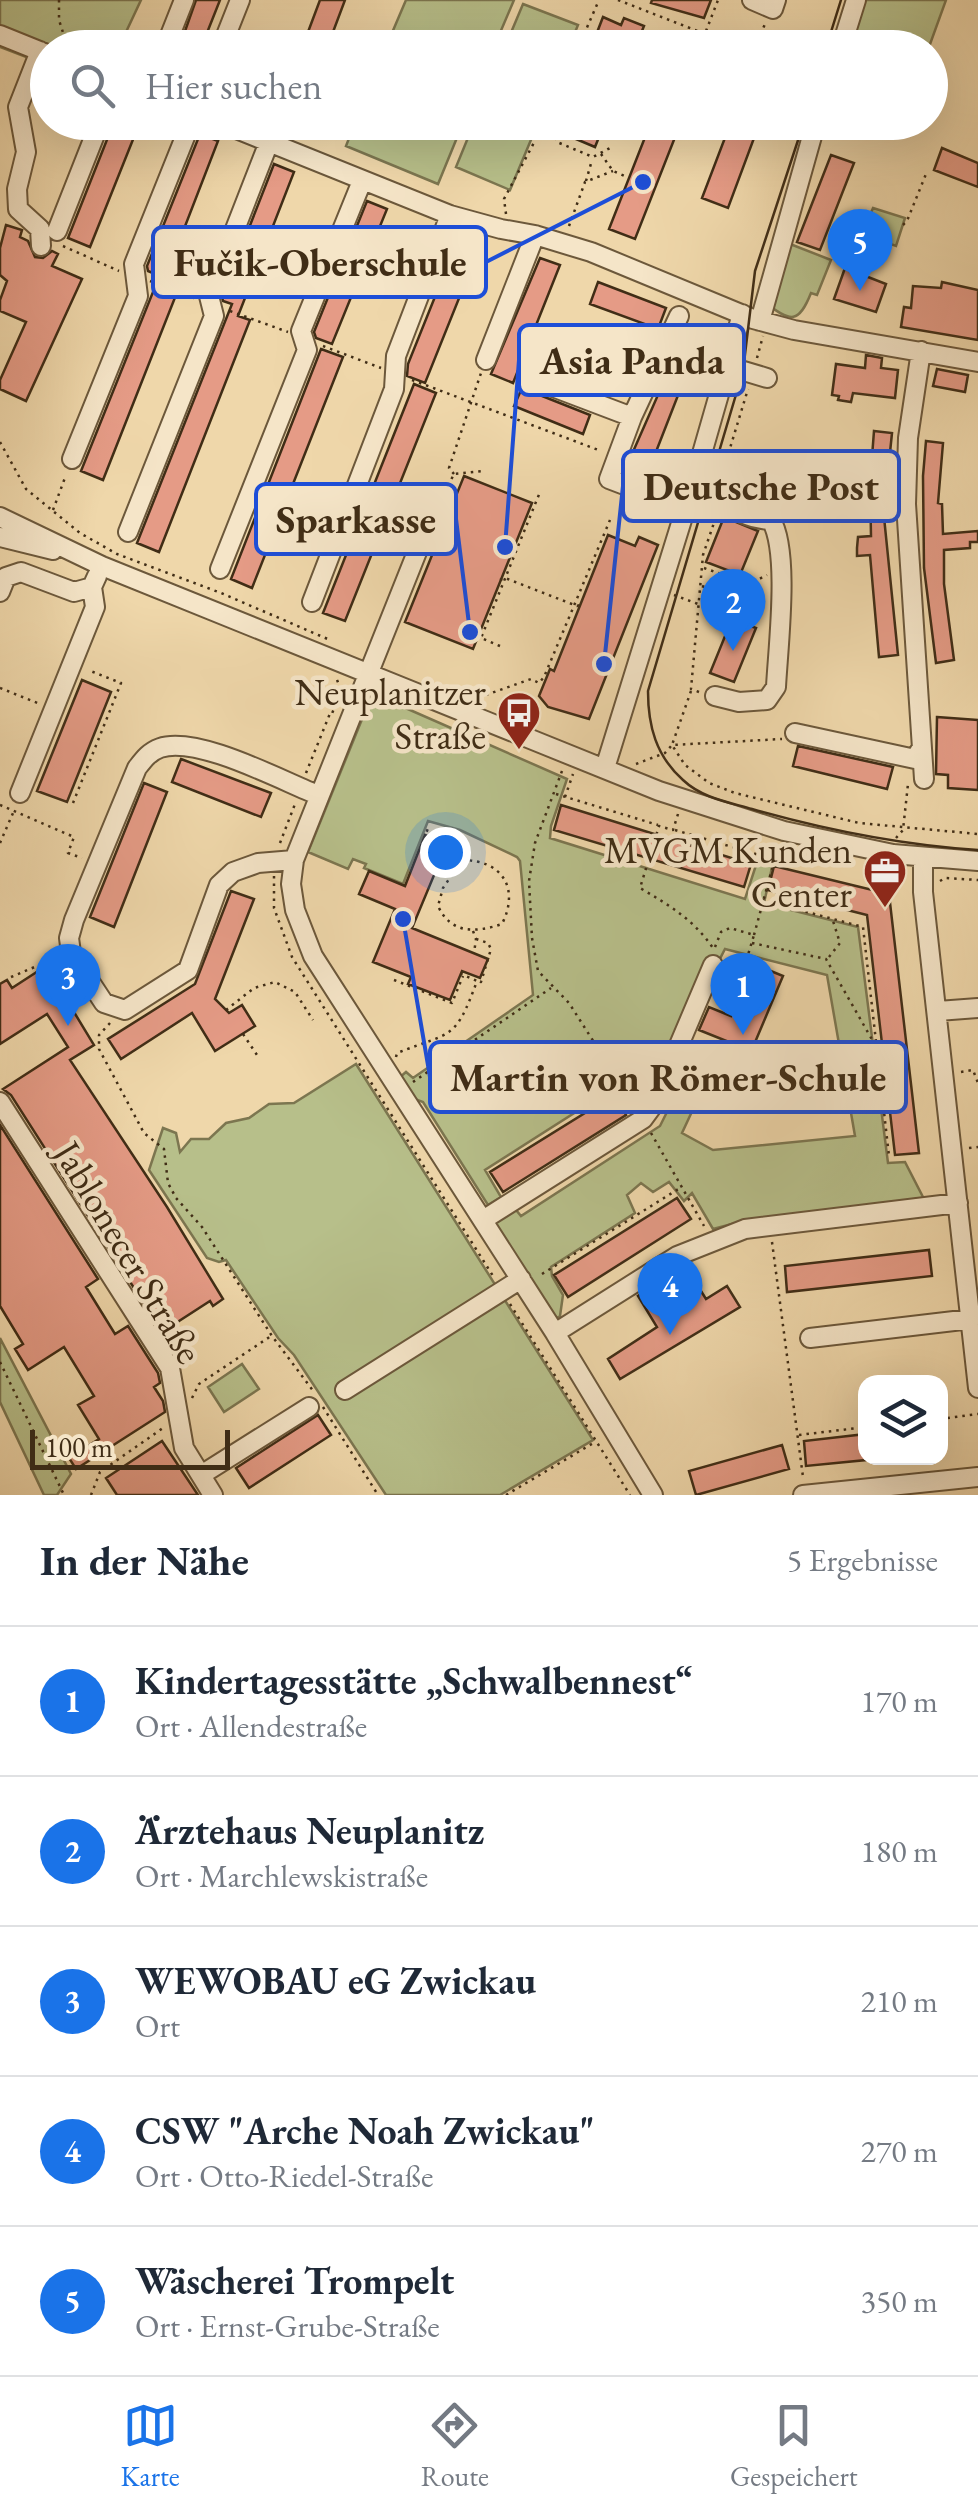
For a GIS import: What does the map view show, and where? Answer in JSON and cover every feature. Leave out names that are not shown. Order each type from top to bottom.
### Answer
[{"type":"street","points":[[172,30],[184,0]]},
{"type":"street","points":[[228,30],[240,0]]},
{"type":"street","points":[[752,0],[775,4]]},
{"type":"street","points":[[847,30],[856,0]]},
{"type":"street","points":[[0,35],[30,47]]},
{"type":"street","points":[[30,82],[18,107],[26,152],[16,189],[18,208],[40,229],[41,246]]},
{"type":"street","points":[[57,231],[93,140]]},
{"type":"street","points":[[72,459],[138,296],[134,264],[184,140]]},
{"type":"street","points":[[265,140],[450,215],[536,234],[591,252],[760,321],[791,338],[921,351],[978,362]]},
{"type":"street","points":[[760,321],[811,140]]},
{"type":"street","points":[[128,532],[214,316],[209,296],[270,142]]},
{"type":"street","points":[[220,569],[307,350],[302,331],[362,181]]},
{"type":"street","points":[[312,602],[394,388],[396,356],[450,215]]},
{"type":"street","points":[[486,360],[536,234]]},
{"type":"street","points":[[604,768],[742,314]]},
{"type":"street","points":[[679,316],[632,417],[609,479],[686,505]]},
{"type":"street","points":[[921,351],[908,438],[906,504],[920,721],[918,754],[924,779]]},
{"type":"street","points":[[728,366],[760,376]]},
{"type":"street","points":[[529,378],[632,417]]},
{"type":"street","points":[[695,478],[722,484],[721,496],[728,506],[758,520],[777,514],[781,569],[776,687],[767,700],[740,702],[715,696]]},
{"type":"street","points":[[0,520],[368,675],[682,798],[784,831],[894,854],[978,861]]},
{"type":"street","points":[[0,536],[76,554]]},
{"type":"street","points":[[420,542],[294,860],[291,884],[295,910],[313,956],[654,1495]]},
{"type":"street","points":[[17,802],[30,761],[95,607],[92,587],[102,566]]},
{"type":"street","points":[[0,592],[6,578],[21,572],[74,592],[92,587]]},
{"type":"street","points":[[795,733],[918,754]]},
{"type":"street","points":[[294,860],[258,863],[233,872],[219,884],[188,970],[125,1010],[104,1003],[71,953],[69,938],[74,920],[146,755],[161,747],[195,748],[318,796]]},
{"type":"street","points":[[923,858],[923,892],[978,1388]]},
{"type":"street","points":[[483,1220],[643,1119],[654,1104],[713,965]]},
{"type":"street","points":[[938,1010],[978,1008]]},
{"type":"street","name":"Jablonecer Straße","points":[[0,1102],[170,1368],[184,1448],[213,1495]]},
{"type":"street","points":[[555,1333],[677,1256],[745,1229],[958,1203]]},
{"type":"street","points":[[345,1390],[520,1279]]},
{"type":"street","points":[[810,1338],[970,1319]]},
{"type":"street","points":[[201,1476],[310,1407]]},
{"type":"street","points":[[804,1495],[978,1478]]},
{"type":"path","points":[[59,0],[62,30]]},
{"type":"path","points":[[586,30],[599,0]]},
{"type":"path","points":[[618,0],[695,30]]},
{"type":"path","points":[[707,30],[718,0]]},
{"type":"path","points":[[763,30],[775,4]]},
{"type":"path","points":[[500,229],[506,216],[504,199],[536,140]]},
{"type":"path","points":[[556,140],[592,157]]},
{"type":"path","points":[[568,226],[592,157],[610,148]]},
{"type":"path","points":[[600,152],[613,171],[627,177]]},
{"type":"path","points":[[585,182],[613,171]]},
{"type":"path","points":[[902,225],[908,221],[926,174]]},
{"type":"path","points":[[57,231],[59,242],[67,250],[135,278],[304,338],[684,484],[680,498],[686,505]]},
{"type":"path","points":[[718,485],[760,376],[764,331],[760,321]]},
{"type":"path","points":[[454,474],[449,468],[486,360]]},
{"type":"path","points":[[0,442],[26,489],[80,533],[118,554],[340,644]]},
{"type":"path","points":[[53,511],[72,459]]},
{"type":"path","points":[[454,474],[484,471]]},
{"type":"path","points":[[420,542],[454,474]]},
{"type":"path","points":[[500,646],[481,638],[540,492]]},
{"type":"path","points":[[630,778],[637,761],[665,753],[672,746],[691,690],[703,555],[718,512]]},
{"type":"path","points":[[473,692],[483,696],[531,679],[538,683],[552,664],[579,605],[610,520]]},
{"type":"path","points":[[118,554],[128,532]]},
{"type":"path","points":[[703,568],[749,584],[781,569]]},
{"type":"path","points":[[503,579],[579,605]]},
{"type":"path","points":[[700,586],[754,609],[746,624]]},
{"type":"path","points":[[658,590],[698,604]]},
{"type":"path","points":[[72,664],[121,682],[73,803]]},
{"type":"path","points":[[0,688],[40,703],[36,713],[50,718]]},
{"type":"path","points":[[691,690],[715,696]]},
{"type":"path","points":[[672,746],[781,739],[795,733]]},
{"type":"path","points":[[672,746],[684,765],[709,783],[735,794],[902,830],[978,834]]},
{"type":"path","points":[[894,854],[896,837],[902,830],[909,773],[918,754]]},
{"type":"path","points":[[566,797],[574,771],[563,768],[535,843],[529,881],[538,972],[569,1003],[643,1119],[713,1240]]},
{"type":"path","points":[[553,793],[772,860],[792,861]]},
{"type":"path","points":[[673,830],[682,798]]},
{"type":"path","points":[[0,805],[17,802],[74,838],[68,853],[97,864]]},
{"type":"path","points":[[0,843],[17,802]]},
{"type":"path","points":[[659,826],[640,888],[678,910],[714,949],[721,932],[730,928],[754,936]]},
{"type":"path","points":[[426,830],[452,841],[448,854],[490,863],[501,874],[508,913],[502,924],[462,930],[444,920],[438,906],[443,888],[462,860]]},
{"type":"path","points":[[740,994],[736,990],[772,860],[784,831]]},
{"type":"path","points":[[923,892],[937,894],[937,883],[945,878],[978,880]]},
{"type":"path","points":[[762,900],[862,927],[889,1156]]},
{"type":"path","points":[[752,942],[826,959],[840,943],[832,920]]},
{"type":"path","points":[[472,930],[476,939],[474,953]]},
{"type":"path","points":[[394,980],[452,1003],[462,974],[481,982],[491,948],[488,942],[476,939]]},
{"type":"path","points":[[11,977],[71,953]]},
{"type":"path","points":[[826,959],[876,1046]]},
{"type":"path","points":[[382,1066],[395,1059],[397,1053],[435,1040],[458,1026],[477,981]]},
{"type":"path","points":[[226,1010],[254,988],[275,982],[295,992],[313,1020]]},
{"type":"path","points":[[399,1092],[551,988]]},
{"type":"path","points":[[125,1010],[99,1034],[99,1048],[117,1088],[144,1134],[164,1149],[168,1183],[176,1198],[202,1227],[378,1495]]},
{"type":"path","points":[[243,1034],[257,1055]]},
{"type":"path","points":[[945,1074],[973,1070],[978,1083]]},
{"type":"path","points":[[542,1274],[682,1187]]},
{"type":"path","points":[[770,1226],[804,1495]]},
{"type":"path","points":[[0,1362],[64,1495]]},
{"type":"path","points":[[948,1417],[978,1414]]},
{"type":"path","points":[[798,1436],[858,1429]]},
{"type":"path","points":[[506,1495],[614,1430]]},
{"type":"green space","points":[[0,0],[141,0],[127,30],[30,30],[30,58],[0,47]]},
{"type":"green space","points":[[406,0],[514,0],[501,30],[393,30]]},
{"type":"green space","points":[[864,0],[946,0],[935,30],[855,30]]},
{"type":"green space","points":[[523,4],[578,25],[576,30],[512,30]]},
{"type":"green space","points":[[348,140],[456,140],[438,184],[346,146]]},
{"type":"green space","points":[[467,140],[531,140],[510,190],[456,167]]},
{"type":"green space","points":[[873,208],[905,218],[896,246],[862,234]]},
{"type":"green space","points":[[785,242],[831,260],[817,295],[811,293],[793,317],[766,303]]},
{"type":"green space","points":[[385,699],[567,779],[550,838],[745,899],[758,859],[773,863],[764,903],[858,927],[888,1163],[905,1162],[924,1199],[713,1229],[692,1193],[684,1201],[669,1182],[653,1192],[641,1183],[627,1195],[635,1213],[551,1267],[563,1295],[560,1316],[553,1321],[499,1237],[495,1223],[516,1210],[521,1216],[660,1126],[677,1092],[687,1088],[682,1082],[690,1066],[709,1075],[682,1133],[713,1150],[855,1136],[827,975],[725,949],[638,1118],[629,1105],[624,1108],[612,1089],[485,1170],[501,1197],[488,1205],[423,1102],[412,1098],[399,1078],[406,1072],[413,1078],[533,995],[520,861],[460,830],[428,821],[403,884],[364,868],[366,864],[353,859],[348,869],[308,852],[367,707]]},
{"type":"green space","points":[[356,1064],[593,1440],[500,1495],[386,1495],[226,1260],[207,1258],[149,1170],[163,1128],[176,1133],[180,1152],[191,1139],[209,1139],[226,1123],[249,1118],[269,1104],[294,1103]]},
{"type":"green space","points":[[0,1338],[71,1474],[57,1495],[44,1495],[0,1402]]},
{"type":"green space","points":[[242,1364],[259,1389],[224,1412],[208,1387]]},
{"type":"building","points":[[196,0],[220,0],[208,30],[185,30]]},
{"type":"building","points":[[320,0],[345,0],[334,30],[309,30]]},
{"type":"building","points":[[711,0],[704,18],[651,3]]},
{"type":"building","points":[[603,17],[621,25],[624,18],[644,26],[642,30],[598,30]]},
{"type":"building","points":[[107,140],[133,140],[90,247],[68,238]]},
{"type":"building","points":[[198,140],[218,141],[165,278],[148,271]]},
{"type":"building","points":[[578,140],[598,140],[595,147]]},
{"type":"building","points":[[644,140],[674,140],[635,239],[609,229]]},
{"type":"building","points":[[724,140],[753,140],[728,208],[702,198]]},
{"type":"building","points":[[942,148],[978,163],[978,187],[934,170]]},
{"type":"building","points":[[831,155],[854,163],[820,250],[797,242]]},
{"type":"building","points":[[274,164],[294,172],[238,316],[250,320],[159,552],[137,543],[232,304],[222,297]]},
{"type":"building","points":[[367,201],[387,209],[332,344],[316,338],[314,332]]},
{"type":"building","points":[[6,225],[22,230],[20,237],[28,241],[35,257],[43,258],[52,251],[58,254],[52,266],[82,279],[26,401],[0,389],[0,380],[26,322],[0,311],[7,281],[0,275],[0,248]]},
{"type":"building","points":[[459,237],[480,246],[425,383],[407,376],[408,364]]},
{"type":"building","points":[[540,258],[560,265],[513,383],[491,374]]},
{"type":"building","points":[[845,268],[886,284],[876,312],[834,299]]},
{"type":"building","points":[[598,282],[666,308],[658,329],[590,304]]},
{"type":"building","points":[[942,282],[978,290],[978,340],[901,327],[904,307],[911,308],[913,286],[941,288]]},
{"type":"building","points":[[155,287],[176,295],[103,480],[81,471]]},
{"type":"building","points":[[683,338],[698,344],[652,462],[632,454]]},
{"type":"building","points":[[321,349],[343,357],[252,588],[231,579]]},
{"type":"building","points":[[866,355],[882,358],[881,368],[898,370],[895,398],[853,393],[851,402],[838,400],[839,396],[832,395],[836,364],[865,368]]},
{"type":"building","points":[[937,369],[968,375],[965,392],[933,386]]},
{"type":"building","points":[[414,384],[436,393],[345,621],[323,613]]},
{"type":"building","points":[[522,388],[590,415],[583,434],[514,406]]},
{"type":"building","points":[[874,431],[892,433],[889,517],[884,517],[898,655],[879,657],[870,555],[857,556],[858,537],[871,536]]},
{"type":"building","points":[[926,441],[943,443],[938,503],[942,504],[943,534],[978,531],[978,542],[970,542],[970,548],[944,550],[944,584],[954,660],[936,663],[924,568]]},
{"type":"building","points":[[464,476],[532,503],[473,649],[405,622]]},
{"type":"building","points":[[724,517],[758,531],[740,575],[706,562]]},
{"type":"building","points":[[608,535],[635,546],[639,537],[658,545],[589,719],[548,707],[539,696],[550,669],[554,671]]},
{"type":"building","points":[[732,619],[756,628],[734,682],[710,673]]},
{"type":"building","points":[[82,680],[111,692],[67,802],[37,791]]},
{"type":"building","points":[[937,717],[978,720],[978,790],[948,788],[948,775],[936,774]]},
{"type":"building","points":[[798,746],[893,767],[887,789],[793,766]]},
{"type":"building","points":[[181,759],[271,793],[261,817],[172,782]]},
{"type":"building","points":[[144,783],[167,792],[114,927],[90,917]]},
{"type":"building","points":[[561,805],[751,864],[744,887],[554,830]]},
{"type":"building","points":[[425,835],[447,844],[412,928],[488,959],[480,978],[462,971],[450,1000],[408,984],[411,977],[373,962],[395,909],[359,894],[369,871],[405,886]]},
{"type":"building","points":[[774,866],[889,894],[919,1153],[895,1155],[867,915],[768,890]]},
{"type":"building","points":[[231,891],[254,899],[215,999],[229,1013],[242,1005],[255,1026],[215,1051],[192,1013],[121,1059],[108,1039],[195,984]]},
{"type":"building","points":[[46,966],[94,1045],[70,1060],[223,1299],[213,1306],[210,1301],[162,1332],[11,1095],[3,1089],[68,1047],[47,1014],[0,1044],[0,984],[7,980],[12,988]]},
{"type":"building","points":[[761,967],[783,976],[729,1104],[708,1096],[729,1042],[699,1030],[709,1007],[731,1016],[743,986],[752,989]]},
{"type":"building","points":[[614,1095],[626,1115],[503,1192],[490,1172]]},
{"type":"building","points":[[0,1125],[98,1279],[86,1287],[115,1334],[128,1326],[158,1373],[160,1383],[154,1387],[165,1412],[76,1469],[69,1458],[99,1439],[78,1405],[94,1396],[64,1347],[28,1370],[15,1349],[23,1344],[0,1306]]},
{"type":"building","points":[[677,1198],[691,1219],[568,1297],[554,1275]]},
{"type":"building","points":[[929,1250],[932,1276],[787,1292],[785,1266]]},
{"type":"building","points":[[658,1283],[674,1308],[701,1291],[706,1299],[727,1286],[740,1307],[620,1379],[608,1359],[657,1327],[638,1296]]},
{"type":"building","points":[[318,1415],[331,1435],[249,1488],[236,1468]]},
{"type":"building","points":[[858,1435],[858,1461],[806,1466],[804,1441]]},
{"type":"building","points":[[162,1441],[198,1495],[117,1495],[106,1478]]},
{"type":"building","points":[[782,1445],[789,1469],[696,1495],[689,1471]]},
{"type":"tram line","points":[[832,30],[841,0]]},
{"type":"tram line","points":[[798,140],[755,271],[743,371],[648,691],[652,728],[660,751],[674,771],[690,786],[716,799],[864,836],[978,850]]},
{"type":"place","name":"Fučik-Oberschule","points":[[643,182]]},
{"type":"place","name":"Wäscherei Trompelt","points":[[860,291]]},
{"type":"place","name":"Asia Panda","points":[[505,547]]},
{"type":"place","name":"Sparkasse","points":[[470,632]]},
{"type":"place","name":"Ärztehaus Neuplanitz","points":[[733,651]]},
{"type":"place","name":"Deutsche Post","points":[[604,664]]},
{"type":"place","name":"Neuplanitzer Straße","points":[[519,751]]},
{"type":"place","name":"MVGM Kunden Center","points":[[885,909]]},
{"type":"place","name":"Martin von Römer-Schule","points":[[403,919]]},
{"type":"place","name":"WEWOBAU eG Zwickau","points":[[68,1026]]},
{"type":"place","name":"Kindertagesstätte „Schwalbennest“","points":[[743,1035]]},
{"type":"place","name":"CSW \"Arche Noah Zwickau\"","points":[[670,1335]]}]
